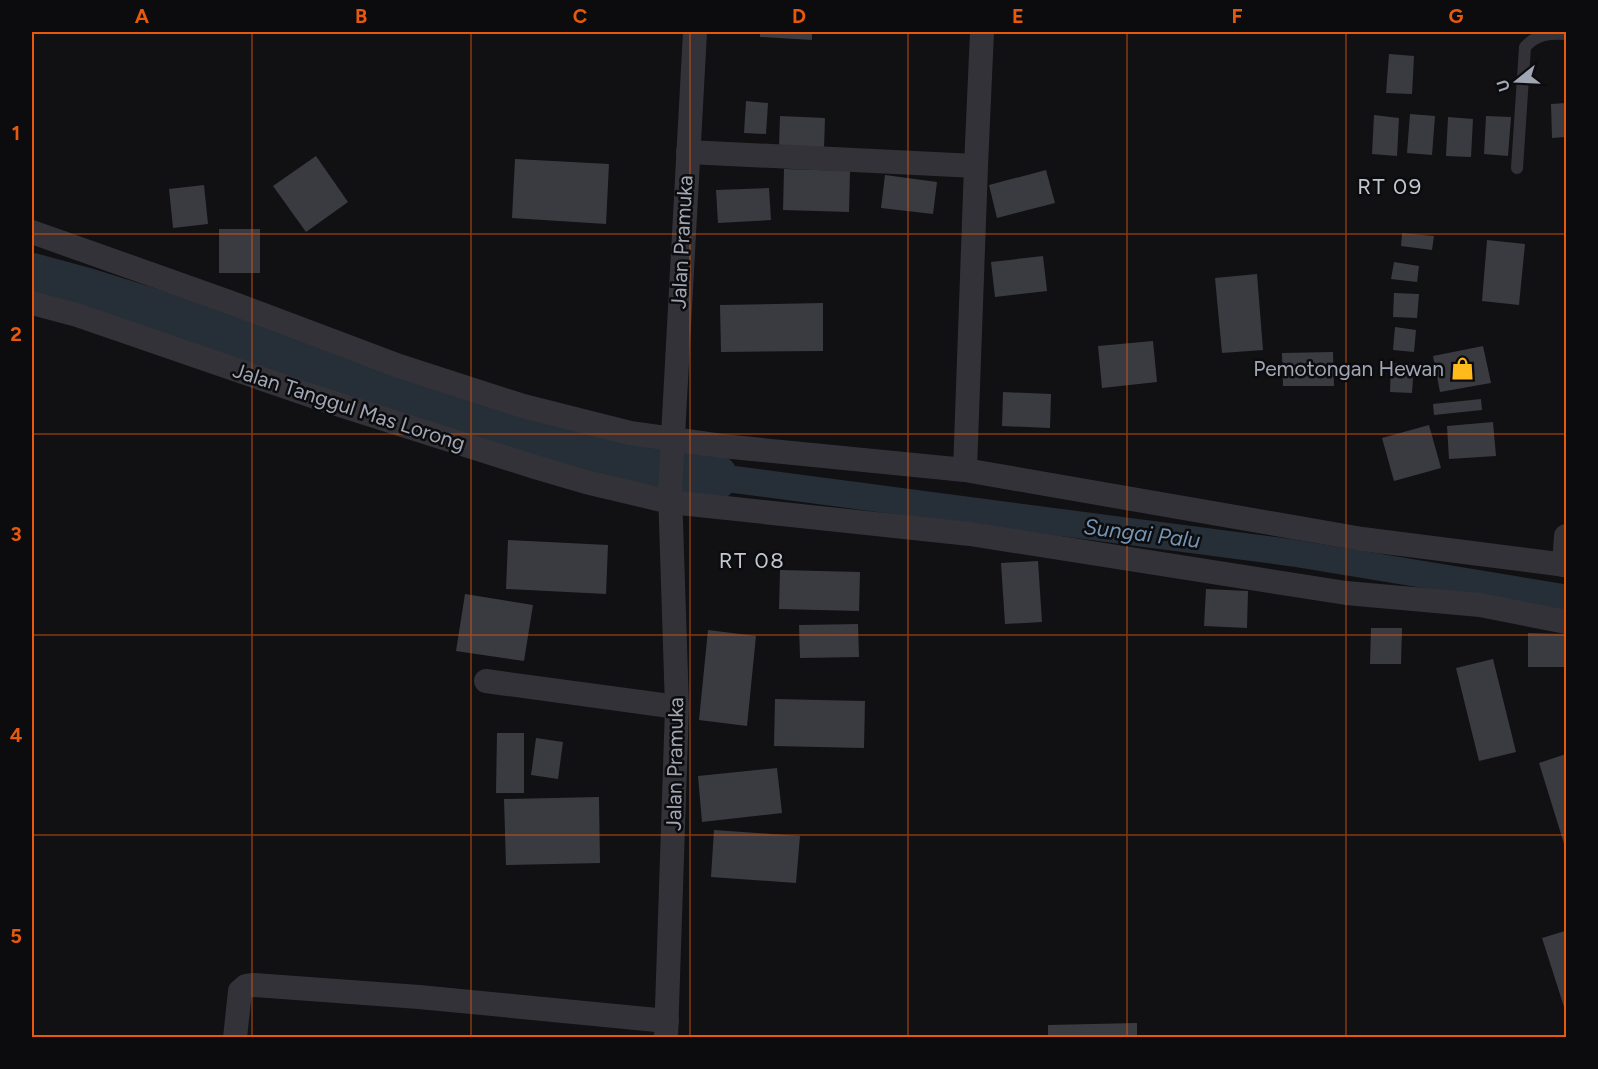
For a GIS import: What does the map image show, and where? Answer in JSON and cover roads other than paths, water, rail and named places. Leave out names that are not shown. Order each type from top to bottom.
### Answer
[{"type":"street","name":"Jalan Pramuka","points":[[666,1029],[677,706],[670,497],[671,447],[695,32]]},
{"type":"street","points":[[965,470],[982,32]]},
{"type":"street","points":[[688,152],[976,166]]},
{"type":"street","points":[[32,232],[88,254],[232,303],[380,359],[513,403],[630,433],[671,447],[965,470],[1362,540],[1565,565],[1566,536]]},
{"type":"street","name":"Jalan Tanggul Mas Lorong","points":[[32,303],[77,315],[315,397],[586,482],[670,497],[970,534],[1346,593],[1480,606],[1566,622]]},
{"type":"street","points":[[486,681],[677,706]]},
{"type":"street","points":[[235,1038],[240,991],[246,986],[254,985],[419,997],[666,1029]]},
{"type":"lane","points":[[1517,168],[1524,47],[1533,38],[1548,33],[1566,34]]},
{"type":"waterway","points":[[32,276],[87,291],[628,461],[715,477]]},
{"type":"waterway","name":"Sungai Palu","points":[[715,477],[1293,553],[1566,598]]},
{"type":"place","name":"Pemotongan Hewan","points":[[1462,369]]},
{"type":"district","name":"RT 09","points":[[1390,186]]},
{"type":"district","name":"RT 08","points":[[752,560]]}]
